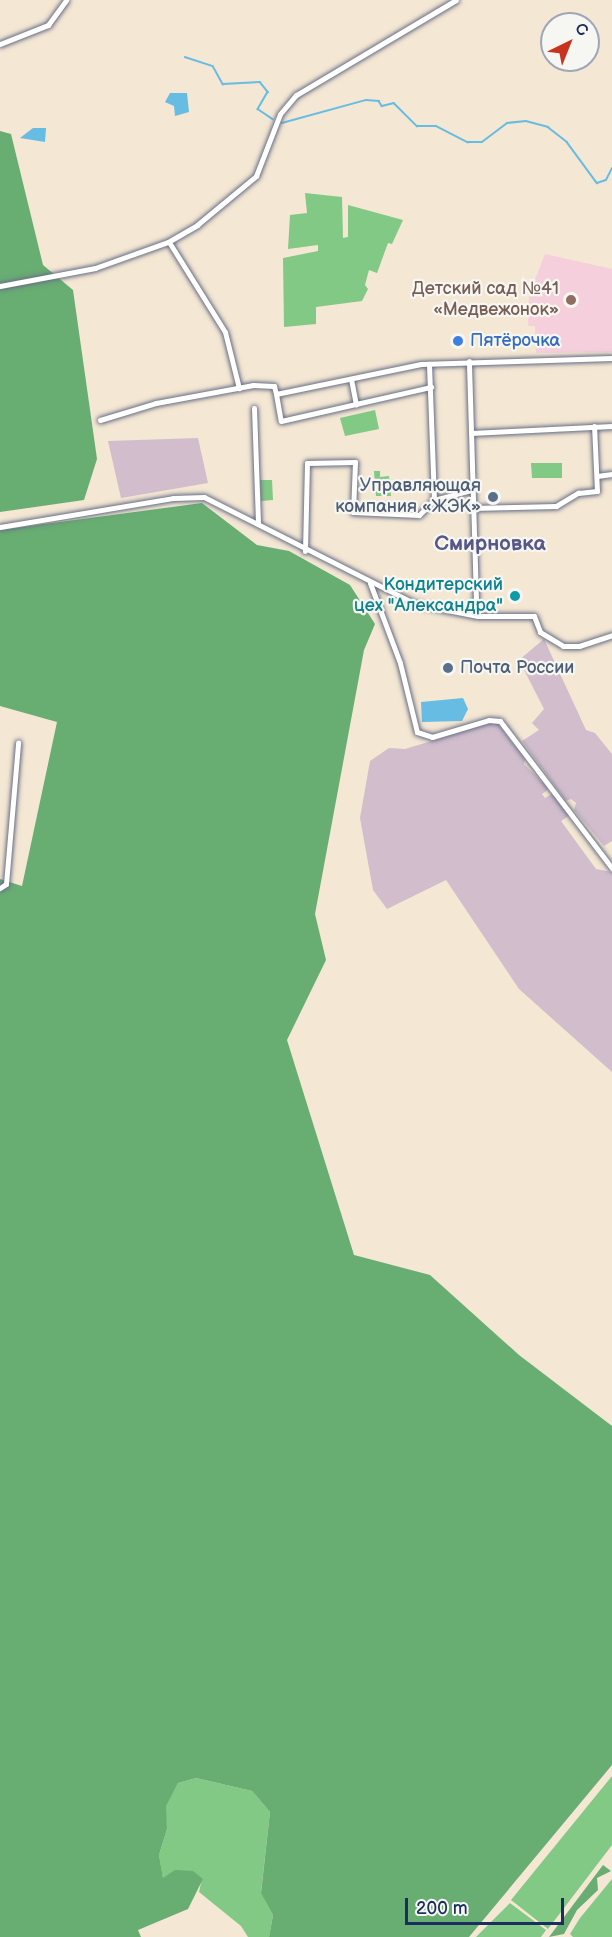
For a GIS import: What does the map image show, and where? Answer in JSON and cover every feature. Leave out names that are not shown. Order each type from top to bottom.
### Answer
[{"type":"street","points":[[0,44],[48,25],[66,0]]},
{"type":"street","points":[[0,286],[95,268],[169,242],[217,211],[256,176],[280,114],[296,95],[456,0]]},
{"type":"street","points":[[169,242],[225,332],[239,388]]},
{"type":"street","points":[[276,394],[429,364],[612,358]]},
{"type":"street","points":[[466,612],[477,600],[471,508],[469,361]]},
{"type":"street","points":[[429,364],[431,387],[428,396],[433,414],[434,500]]},
{"type":"street","points":[[351,379],[356,405]]},
{"type":"street","points":[[100,420],[156,403],[239,388],[274,386],[281,421],[431,387]]},
{"type":"street","points":[[254,408],[258,523]]},
{"type":"street","points":[[471,508],[564,504],[578,493],[597,491],[594,426]]},
{"type":"street","points":[[471,433],[612,426]]},
{"type":"street","points":[[305,550],[307,463],[355,462],[353,512],[419,515],[434,500],[471,490]]},
{"type":"street","points":[[597,476],[612,474]]},
{"type":"street","points":[[0,527],[195,496],[213,500],[370,583],[438,611],[466,612],[478,616],[534,616],[540,632],[563,646],[579,646],[612,635]]},
{"type":"street","points":[[370,583],[400,663],[417,732],[432,737],[489,720],[500,721],[612,868]]},
{"type":"street","points":[[0,888],[6,884],[18,743]]},
{"type":"shaded area","name":"Детский сад №41 «Медвежонок»","points":[[545,254],[612,269],[612,352],[536,353],[535,326],[528,326],[529,295]]},
{"type":"shaded area","points":[[198,438],[208,483],[121,498],[108,441]]},
{"type":"shaded area","points":[[544,639],[586,730],[595,733],[612,754],[612,841],[604,846],[574,810],[576,803],[571,799],[566,801],[522,741],[539,730],[532,723],[544,709],[519,660]]},
{"type":"shaded area","points":[[488,724],[498,724],[525,759],[524,764],[549,789],[542,794],[545,798],[552,794],[570,815],[561,821],[596,869],[612,872],[612,1072],[519,989],[446,880],[387,909],[373,890],[360,818],[370,761],[389,748],[405,749]]},
{"type":"green space","points":[[0,131],[11,134],[43,265],[73,290],[97,459],[84,500],[0,512]]},
{"type":"green space","points":[[305,193],[342,197],[343,238],[348,237],[348,205],[403,220],[392,244],[388,243],[377,273],[369,270],[365,285],[368,289],[362,301],[316,307],[316,324],[284,327],[283,258],[318,251],[318,245],[288,249],[290,215],[307,213]]},
{"type":"green space","points":[[375,410],[379,429],[345,436],[340,418]]},
{"type":"green space","points":[[531,463],[562,463],[562,478],[532,478]]},
{"type":"green space","points":[[374,471],[380,471],[380,477],[389,476],[391,496],[376,496]]},
{"type":"green space","points":[[260,480],[272,480],[273,500],[261,501]]},
{"type":"green space","points":[[202,503],[257,545],[289,551],[350,585],[375,624],[364,650],[315,914],[326,960],[287,1040],[354,1255],[430,1275],[519,1355],[612,1426],[612,1765],[469,1937],[269,1937],[273,1915],[261,1893],[270,1812],[252,1791],[196,1778],[178,1783],[166,1806],[167,1829],[159,1855],[163,1878],[175,1870],[193,1871],[203,1879],[188,1909],[138,1930],[141,1937],[0,1937],[0,879],[22,886],[57,722],[0,706],[0,530]]},
{"type":"green space","points":[[612,1776],[612,1845],[548,1929],[511,1900]]},
{"type":"green space","points":[[196,1778],[252,1791],[270,1812],[261,1892],[273,1915],[269,1937],[248,1937],[241,1926],[199,1892],[202,1879],[163,1879],[159,1855],[167,1829],[165,1806],[178,1783]]},
{"type":"green space","points":[[603,1865],[611,1871],[597,1878],[598,1890],[577,1910],[564,1934],[549,1937]]},
{"type":"green space","points":[[612,1879],[612,1937],[573,1937],[570,1934],[580,1918]]},
{"type":"green space","points":[[510,1903],[546,1930],[541,1937],[476,1937]]},
{"type":"water","points":[[170,93],[187,93],[189,112],[175,116],[174,106],[165,102]]},
{"type":"water","points":[[33,128],[46,128],[45,142],[20,138]]},
{"type":"water","points":[[463,698],[468,709],[462,721],[422,722],[421,702]]},
{"type":"waterway","points":[[185,57],[213,66],[223,84],[260,82],[268,92],[258,109],[273,119]]},
{"type":"waterway","points":[[282,123],[366,100],[379,101],[382,106],[394,103],[417,126],[436,126],[468,142],[482,142],[507,123],[526,121],[548,127],[567,142],[597,183],[606,180],[612,168]]},
{"type":"place","name":"Детский сад №41 «Медвежонок»","points":[[571,300]]},
{"type":"place","name":"Пятёрочка","points":[[458,341]]},
{"type":"place","name":"Управляющая компания «ЖЭК»","points":[[493,497]]},
{"type":"place","name":"Кондитерский цех \"Александра\"","points":[[515,596]]},
{"type":"place","name":"Почта России","points":[[448,668]]},
{"type":"district","name":"Смирновка","points":[[490,544]]}]
